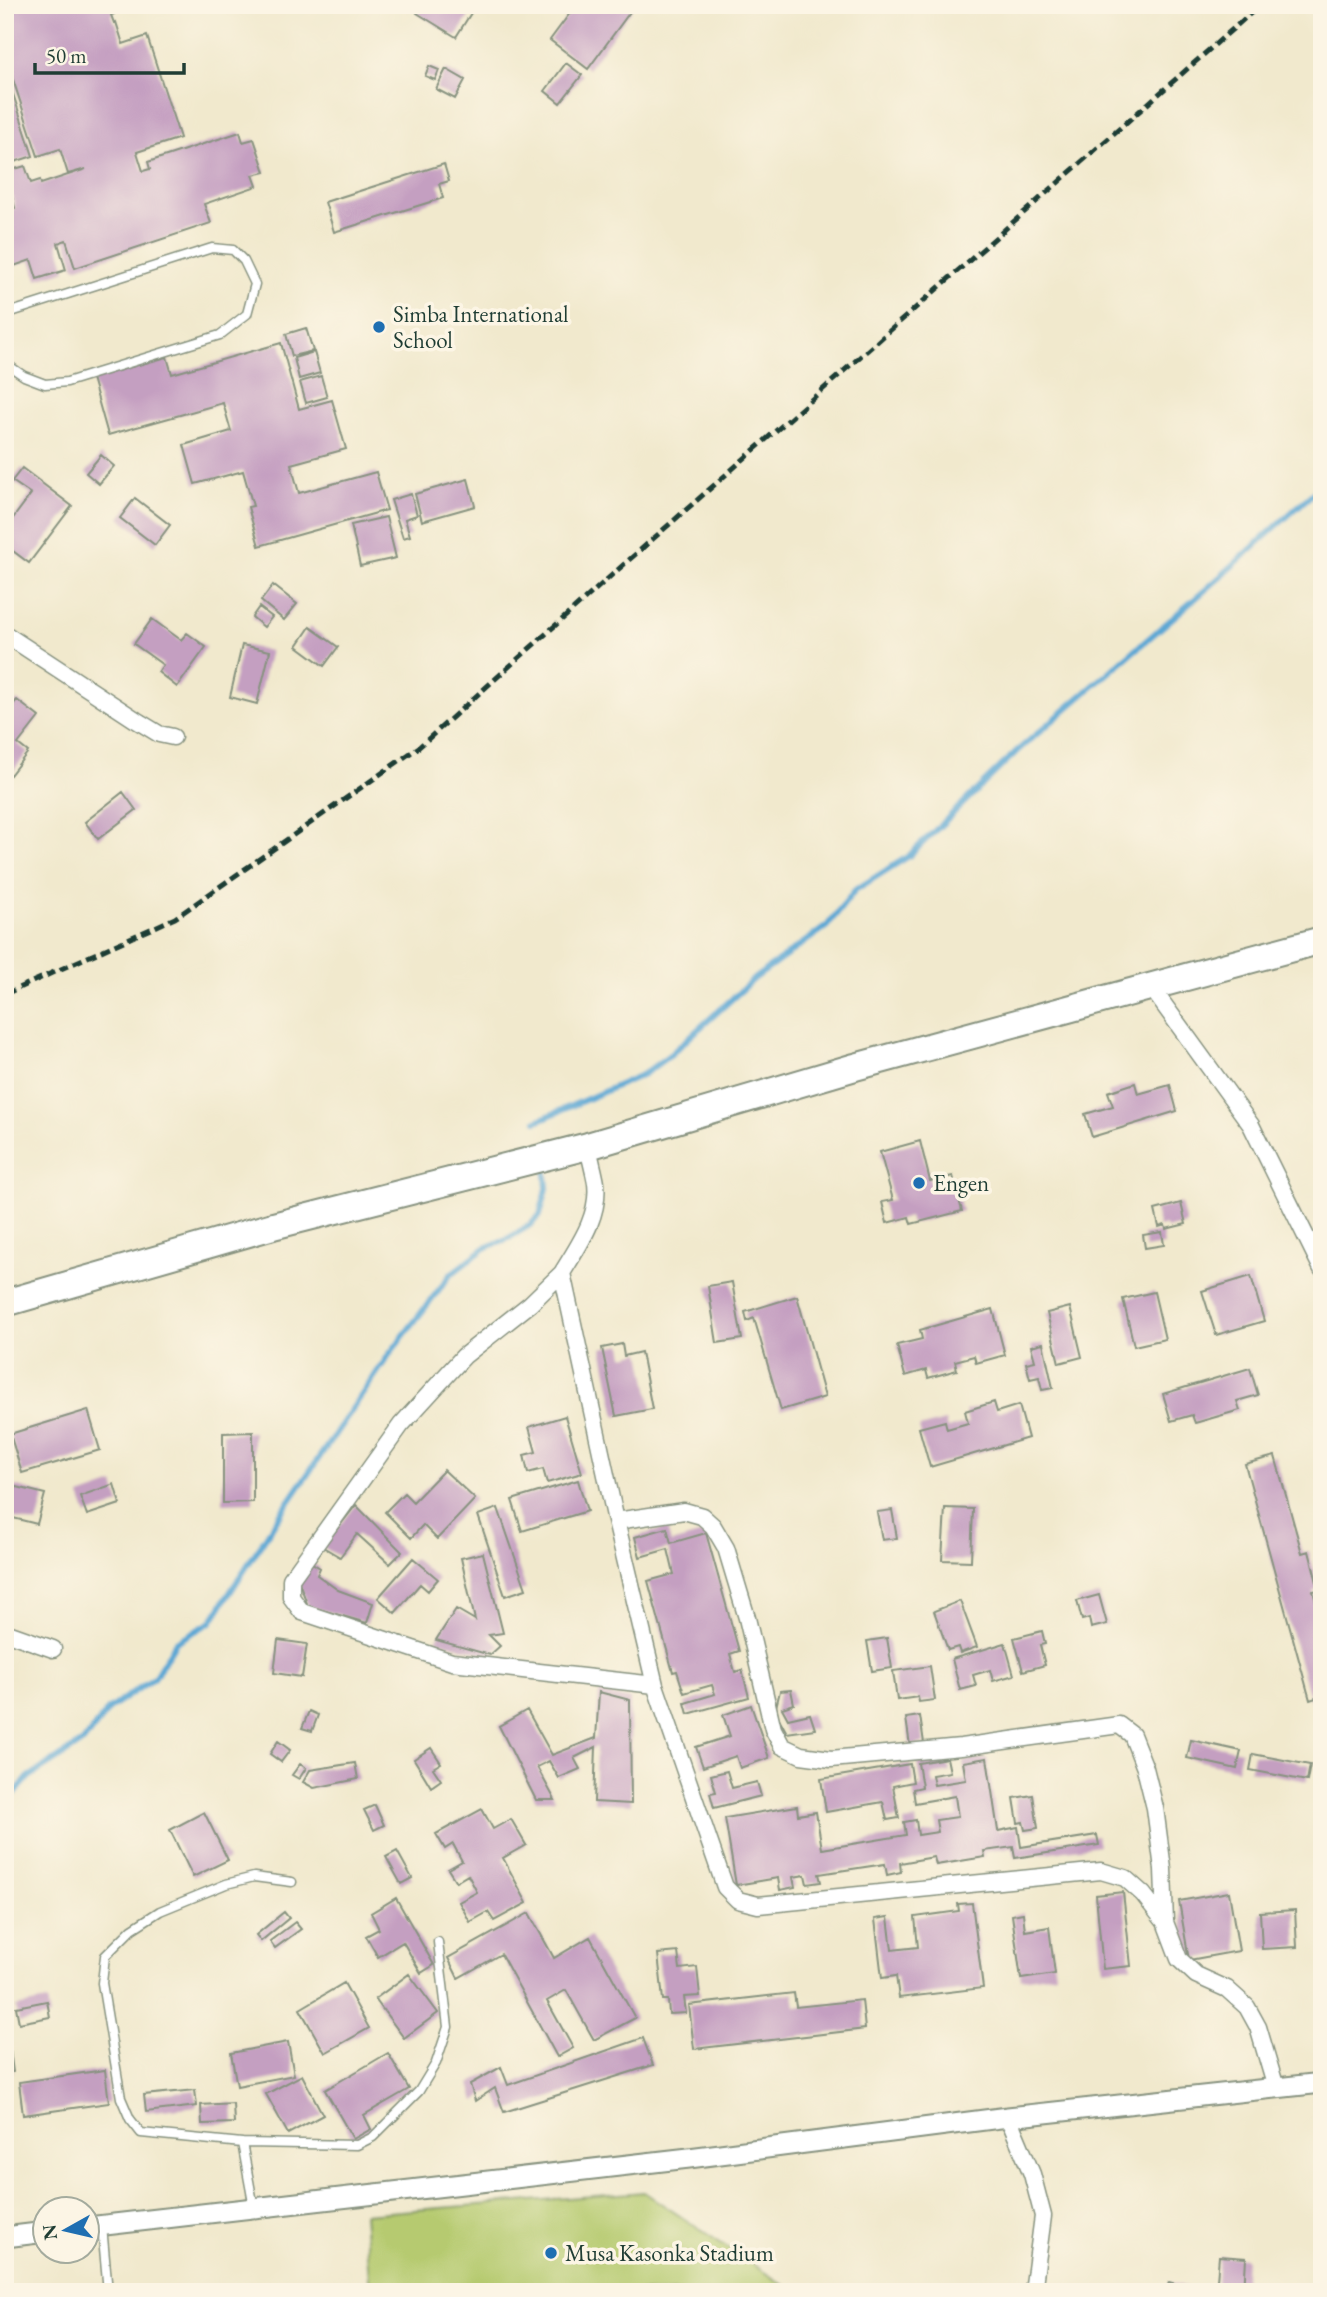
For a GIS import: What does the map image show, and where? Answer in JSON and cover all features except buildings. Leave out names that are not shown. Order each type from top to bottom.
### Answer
[{"type":"highway","points":[[5,1303],[273,1226],[588,1146],[855,1067],[1322,940]]},
{"type":"street","points":[[5,634],[136,720],[159,734],[173,737]]},
{"type":"street","points":[[1151,987],[1251,1125],[1322,1269]]},
{"type":"street","points":[[588,1146],[596,1184],[596,1209],[562,1273],[530,1304],[464,1356],[401,1425],[291,1579],[291,1597],[302,1612],[452,1662],[655,1685]]},
{"type":"street","points":[[562,1273],[655,1685],[725,1887],[738,1900],[758,1905],[1101,1871],[1125,1878],[1143,1894],[1165,1922],[1179,1959],[1196,1975],[1227,1989],[1247,2007],[1258,2027],[1276,2088]]},
{"type":"street","points":[[616,1521],[684,1511],[702,1516],[713,1526],[726,1548],[747,1618],[773,1729],[782,1746],[801,1755],[831,1759],[961,1747],[1119,1725],[1132,1735],[1145,1768],[1155,1808],[1163,1869],[1165,1922]]},
{"type":"street","points":[[5,1632],[53,1648]]},
{"type":"street","points":[[102,2226],[1322,2083]]},
{"type":"street","points":[[1008,2118],[1032,2174],[1042,2216],[1033,2292]]},
{"type":"street","points":[[5,2237],[32,2234]]},
{"type":"lane","points":[[5,314],[212,248],[233,250],[244,261],[255,284],[247,314],[220,335],[157,355],[67,382],[45,384],[24,376],[5,363]]},
{"type":"lane","points":[[292,1882],[254,1877],[226,1884],[160,1911],[132,1929],[105,1956],[102,1983],[121,2098],[130,2119],[141,2133],[242,2143],[357,2144],[373,2137],[419,2091],[436,2063],[448,2027],[438,1942]]},
{"type":"lane","points":[[242,2143],[254,2208]]},
{"type":"lane","points":[[102,2262],[108,2292]]},
{"type":"green space","name":"Musa Kasonka Stadium","points":[[644,2192],[794,2292],[370,2292],[364,2214]]},
{"type":"waterway","points":[[537,1121],[644,1074],[671,1054],[755,978],[827,926],[855,890],[909,856],[1017,751],[1210,586],[1322,485]]},
{"type":"waterway","points":[[5,1798],[16,1792],[29,1777],[83,1742],[109,1709],[154,1678],[176,1642],[211,1622],[391,1352],[451,1274],[485,1248],[509,1238],[540,1215],[547,1188],[545,1164]]},
{"type":"railway","points":[[5,994],[175,918],[419,747],[1260,5]]},
{"type":"place","name":"Simba International School","points":[[379,327]]},
{"type":"place","name":"Engen","points":[[919,1183]]},
{"type":"place","name":"Musa Kasonka Stadium","points":[[551,2253]]}]
